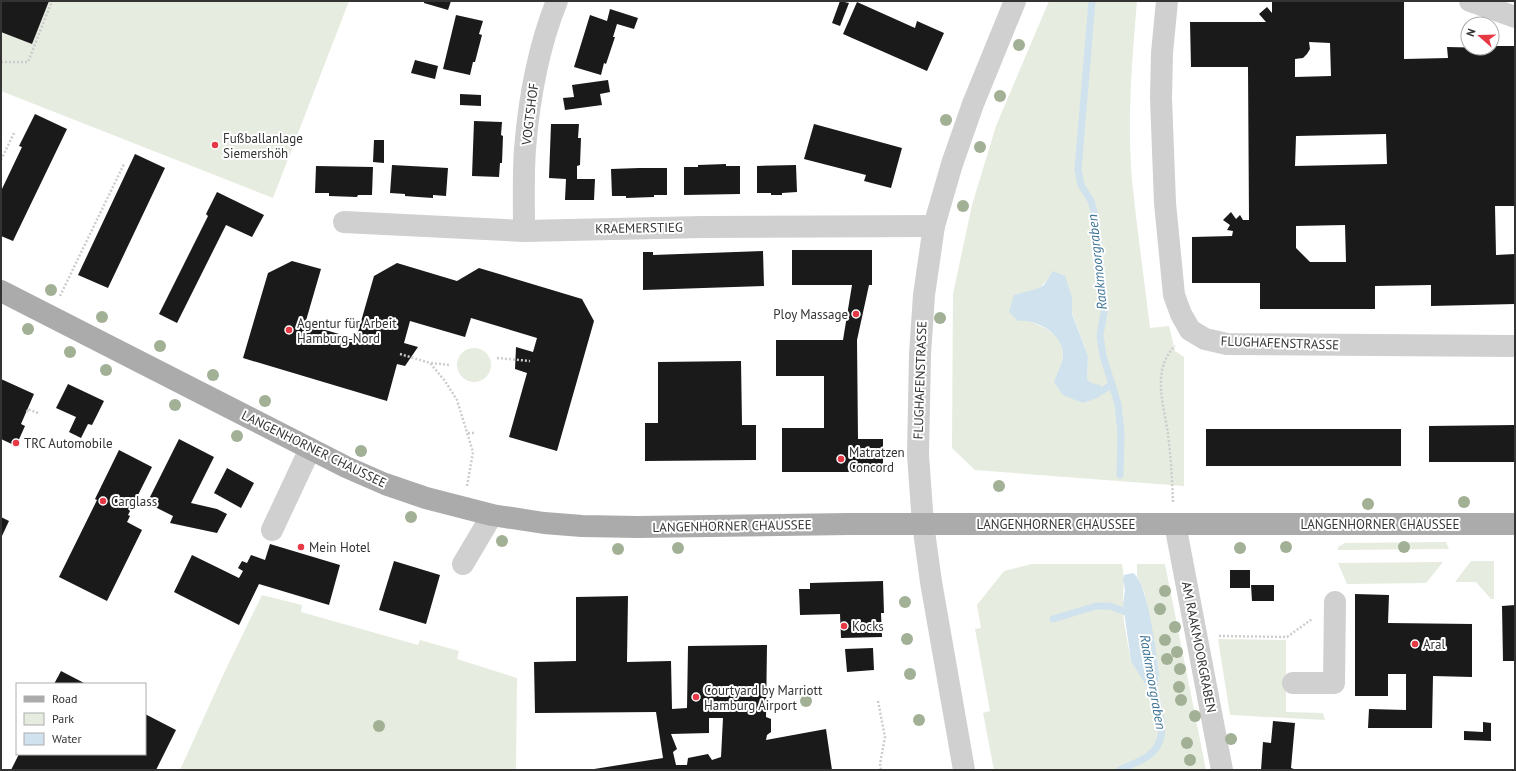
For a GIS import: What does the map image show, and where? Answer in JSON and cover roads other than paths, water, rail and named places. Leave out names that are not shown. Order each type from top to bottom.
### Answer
[{"type":"main road","name":"LANGENHORNER CHAUSSEE","points":[[1,291],[346,467],[385,484],[426,498],[492,515],[544,523],[638,527],[924,524],[1515,524]]},
{"type":"street","name":"VOGTSHOF","points":[[524,231],[525,150],[532,86],[541,50],[557,1]]},
{"type":"street","name":"FLUGHAFENSTRASSE","points":[[1167,1],[1162,52],[1161,98],[1165,203],[1174,295],[1181,314],[1190,330],[1205,339],[1227,344],[1515,346]]},
{"type":"street","points":[[1470,1],[1515,17]]},
{"type":"street","name":"FLUGHAFENSTRASSE","points":[[964,770],[932,589],[924,524],[918,456],[920,354],[924,295],[934,226],[952,164],[1008,3]]},
{"type":"street","name":"KRAEMERSTIEG","points":[[344,222],[524,231],[703,227],[934,226]]},
{"type":"street","points":[[272,530],[310,449]]},
{"type":"street","points":[[463,564],[492,515]]},
{"type":"street","name":"AM RAAKMOORGRABEN","points":[[1175,524],[1222,770]]},
{"type":"street","points":[[1293,683],[1334,683],[1335,602]]},
{"type":"water","points":[[1053,271],[1065,276],[1072,297],[1072,314],[1088,356],[1087,379],[1091,383],[1100,385],[1102,391],[1100,397],[1083,403],[1063,395],[1054,382],[1063,356],[1058,339],[1053,333],[1040,325],[1032,322],[1018,321],[1009,312],[1014,295],[1036,289],[1044,285]]},
{"type":"water","points":[[1133,573],[1138,579],[1143,590],[1153,635],[1159,672],[1158,685],[1155,693],[1149,690],[1131,661],[1123,604],[1125,590],[1123,579],[1124,575]]},
{"type":"waterway","name":"Raakmoorgraben","points":[[1092,1],[1078,169],[1081,185],[1091,201],[1095,215],[1105,307],[1100,335],[1103,356],[1118,404],[1121,433],[1120,475]]},
{"type":"waterway","points":[[1102,391],[1112,384]]},
{"type":"waterway","points":[[1053,619],[1096,606],[1110,606],[1131,614]]},
{"type":"waterway","name":"Raakmoorgraben","points":[[1120,770],[1148,756],[1156,749],[1160,741],[1162,732],[1160,713],[1153,684]]},
{"type":"place","name":"Fußballanlage Siemershöh","points":[[215,145]]},
{"type":"place","name":"Ploy Massage","points":[[856,314]]},
{"type":"place","name":"Agentur für Arbeit Hamburg-Nord","points":[[289,330]]},
{"type":"place","name":"TRC Automobile","points":[[16,443]]},
{"type":"place","name":"Matratzen Concord","points":[[841,459]]},
{"type":"place","name":"Carglass","points":[[103,501]]},
{"type":"place","name":"Mein Hotel","points":[[301,547]]},
{"type":"place","name":"Kocks","points":[[844,626]]},
{"type":"place","name":"Aral","points":[[1415,644]]},
{"type":"place","name":"Courtyard by Marriott Hamburg Airport","points":[[696,697]]}]
